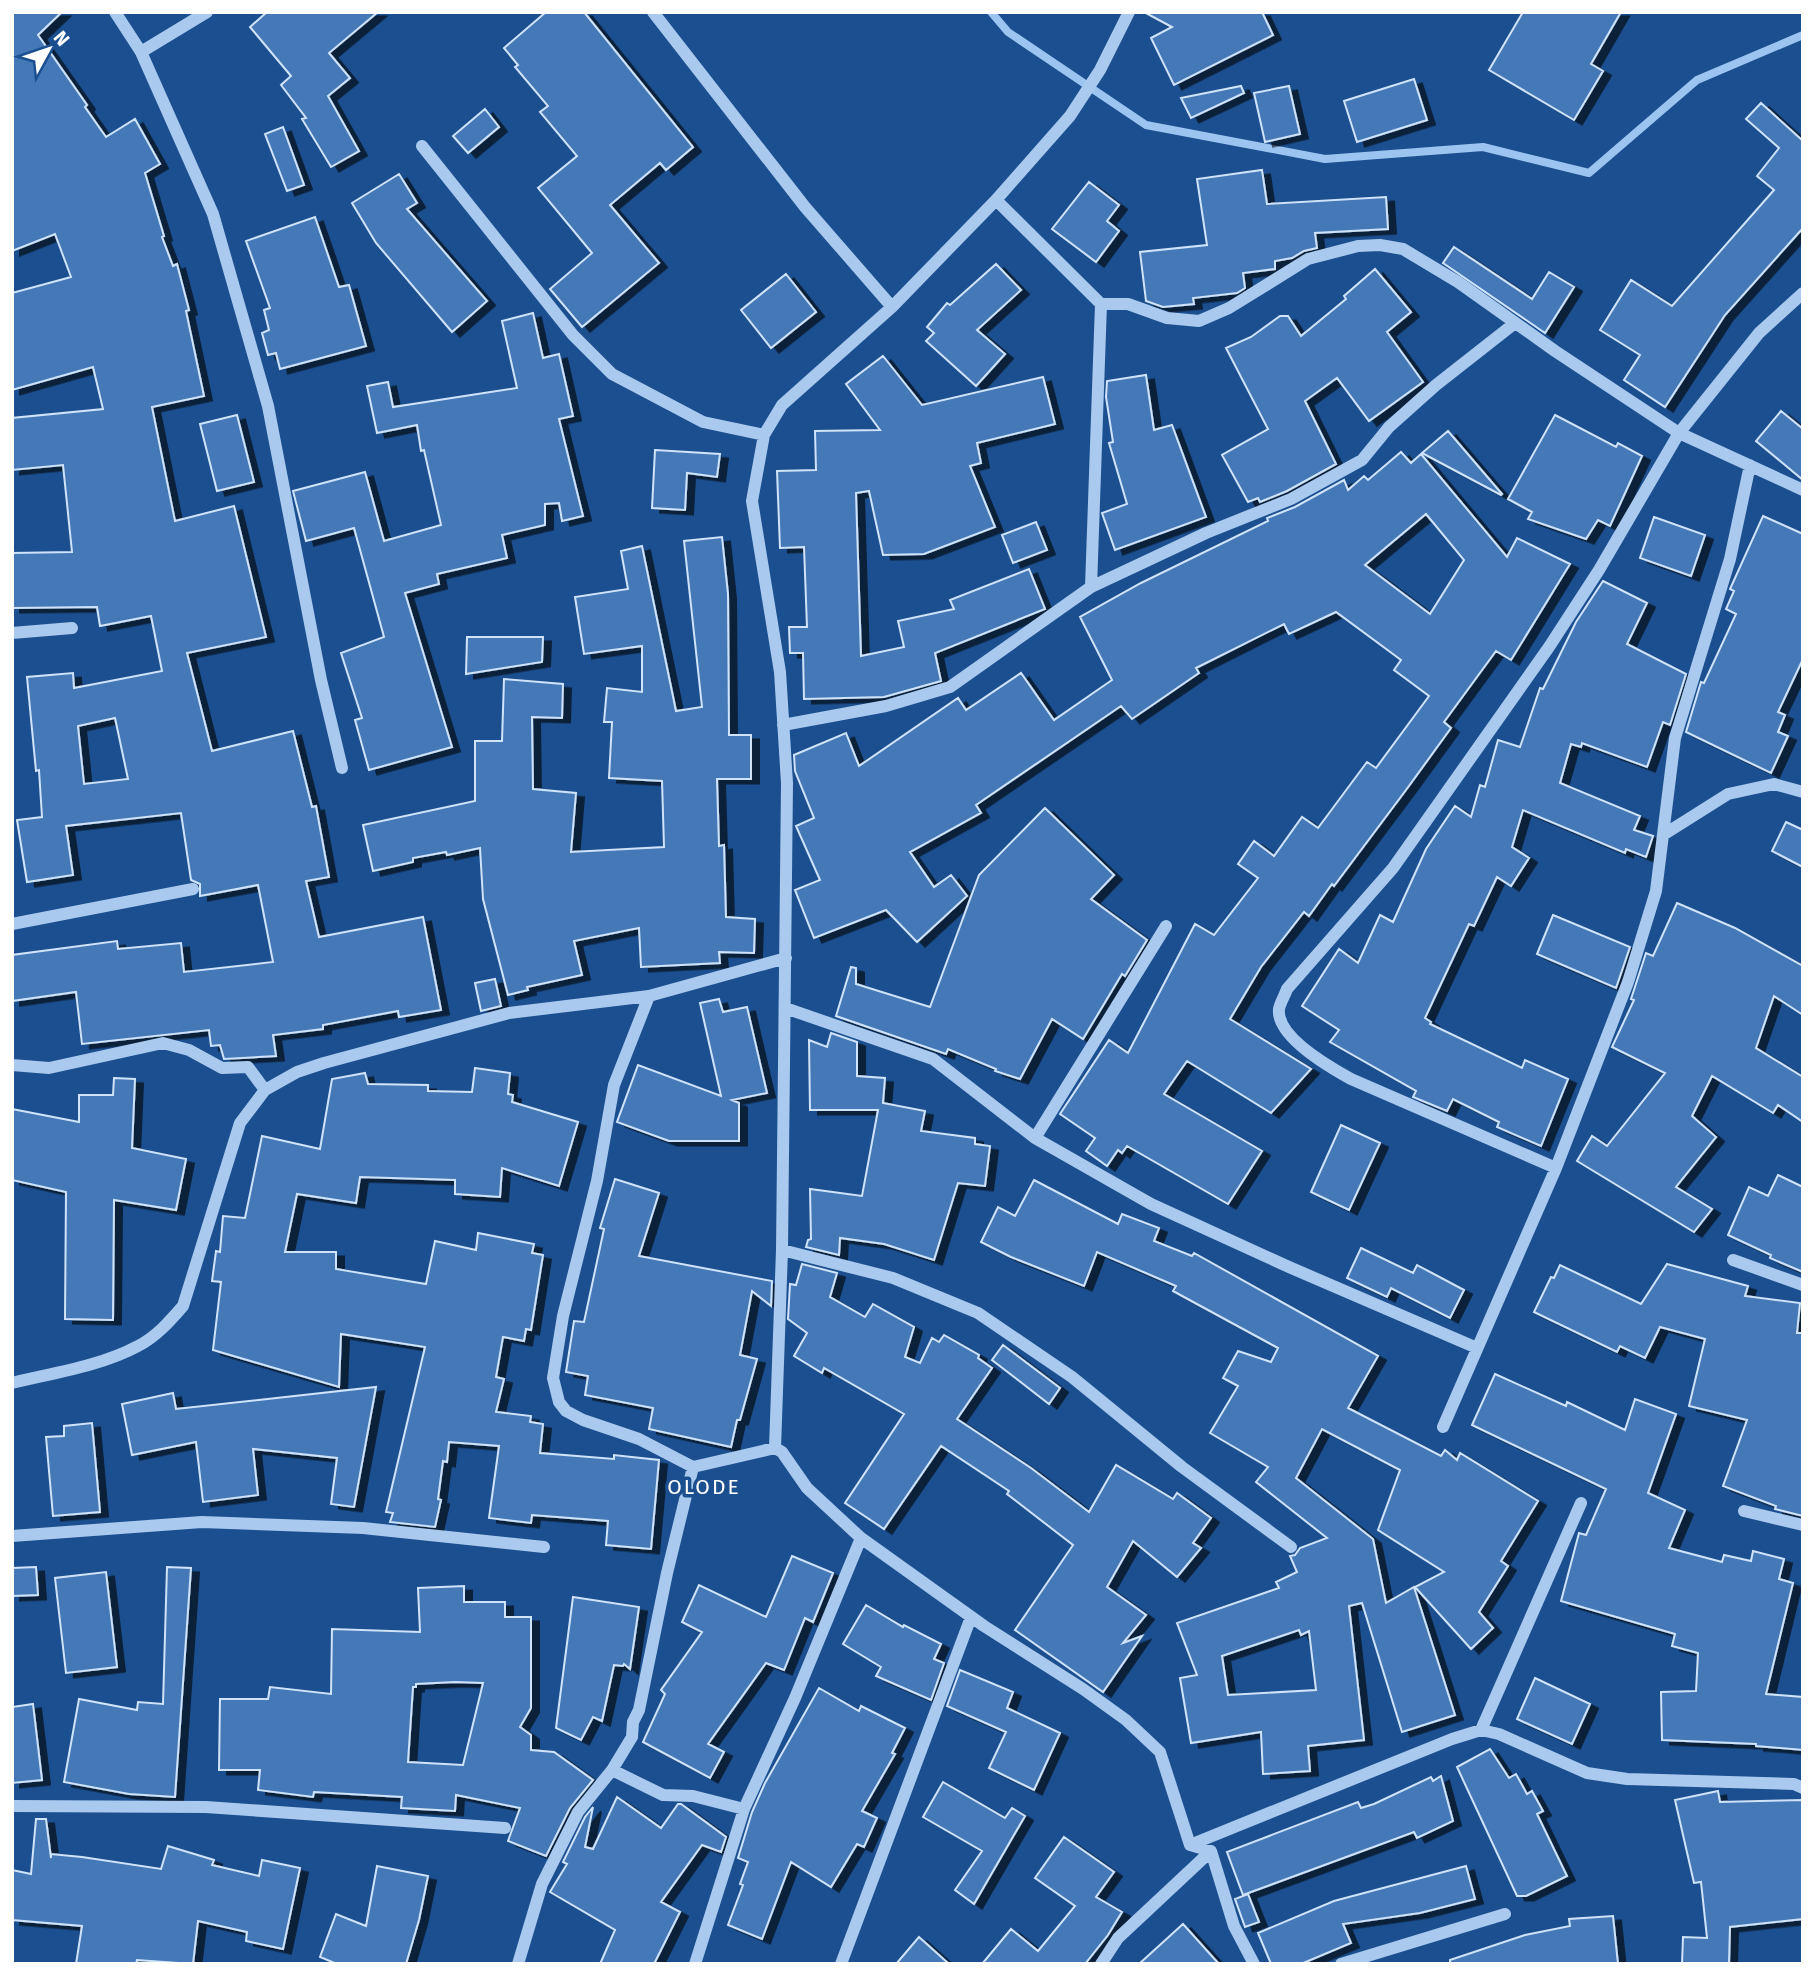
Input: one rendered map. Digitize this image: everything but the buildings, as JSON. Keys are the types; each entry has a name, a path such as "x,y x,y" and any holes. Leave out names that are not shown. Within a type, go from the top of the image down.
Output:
{"street":[{"path":"115,12 141,52 213,214 265,394 321,680 342,768"},
{"path":"141,52 206,12"},
{"path":"653,12 805,207 892,307"},
{"path":"775,1448 782,1250 787,783 780,672 752,501 764,435 782,405 892,307 996,200 1070,116 1100,70 1129,12"},
{"path":"422,146 573,335 612,374 703,422 764,435"},
{"path":"996,200 1101,304 1128,304 1167,318 1199,321 1228,308 1308,259 1358,246 1380,245 1403,249 1458,282 1679,433 1803,490"},
{"path":"1556,1168 1320,1063 1290,1033 1281,1020 1279,1010 1287,989 1393,868 1549,647 1599,570 1679,433 1759,333 1803,293"},
{"path":"1091,587 1101,304"},
{"path":"783,724 886,706 950,687 1091,587 1206,533 1291,499 1362,460 1389,427 1436,385 1515,323"},
{"path":"1443,1427 1556,1168 1628,982 1657,891 1675,738 1730,559 1750,465"},
{"path":"12,633 72,628"},
{"path":"1663,835 1728,794 1774,784 1803,792"},
{"path":"12,924 193,889"},
{"path":"1035,1138 1166,926"},
{"path":"12,1382 85,1366 139,1346 168,1324 183,1306 240,1124 265,1090 297,1072 509,1013 649,996 786,958"},
{"path":"649,996 614,1085 597,1181 564,1316 553,1378 559,1402 566,1411 583,1420 639,1439 693,1468 775,1448 782,1452 807,1488 861,1538 971,1617 1083,1689 1126,1720 1160,1752 1190,1845"},
{"path":"785,1008 933,1059 1035,1138 1151,1204 1477,1348"},
{"path":"12,1065 49,1068 163,1043 189,1050 222,1068 248,1067 265,1090"},
{"path":"782,1250 893,1278 978,1313 1072,1377 1182,1467 1292,1547"},
{"path":"1733,1260 1803,1284"},
{"path":"518,1964 541,1884 578,1812 612,1770 632,1737 632,1722 639,1710 667,1573 693,1468"},
{"path":"1481,1730 1581,1503"},
{"path":"1744,1511 1803,1525"},
{"path":"12,1536 202,1522 363,1528 544,1547"},
{"path":"695,1964 744,1809 795,1698 861,1538"},
{"path":"841,1964 971,1617"},
{"path":"1190,1845 1452,1739 1481,1730 1499,1734 1587,1773 1627,1779 1794,1784 1803,1788"},
{"path":"612,1770 663,1795 694,1796 744,1809"},
{"path":"12,1807 206,1807 505,1828"},
{"path":"1190,1845 1211,1850"},
{"path":"1101,1964 1118,1938 1211,1850"},
{"path":"1211,1850 1234,1926 1254,1964"},
{"path":"1341,1964 1505,1914"}],"waterway":[{"path":"991,12 1008,32 1146,125 1325,159 1483,147 1589,173 1697,80 1803,35"}],"district":[{"name":"OLODE","path":"704,1487"}]}
